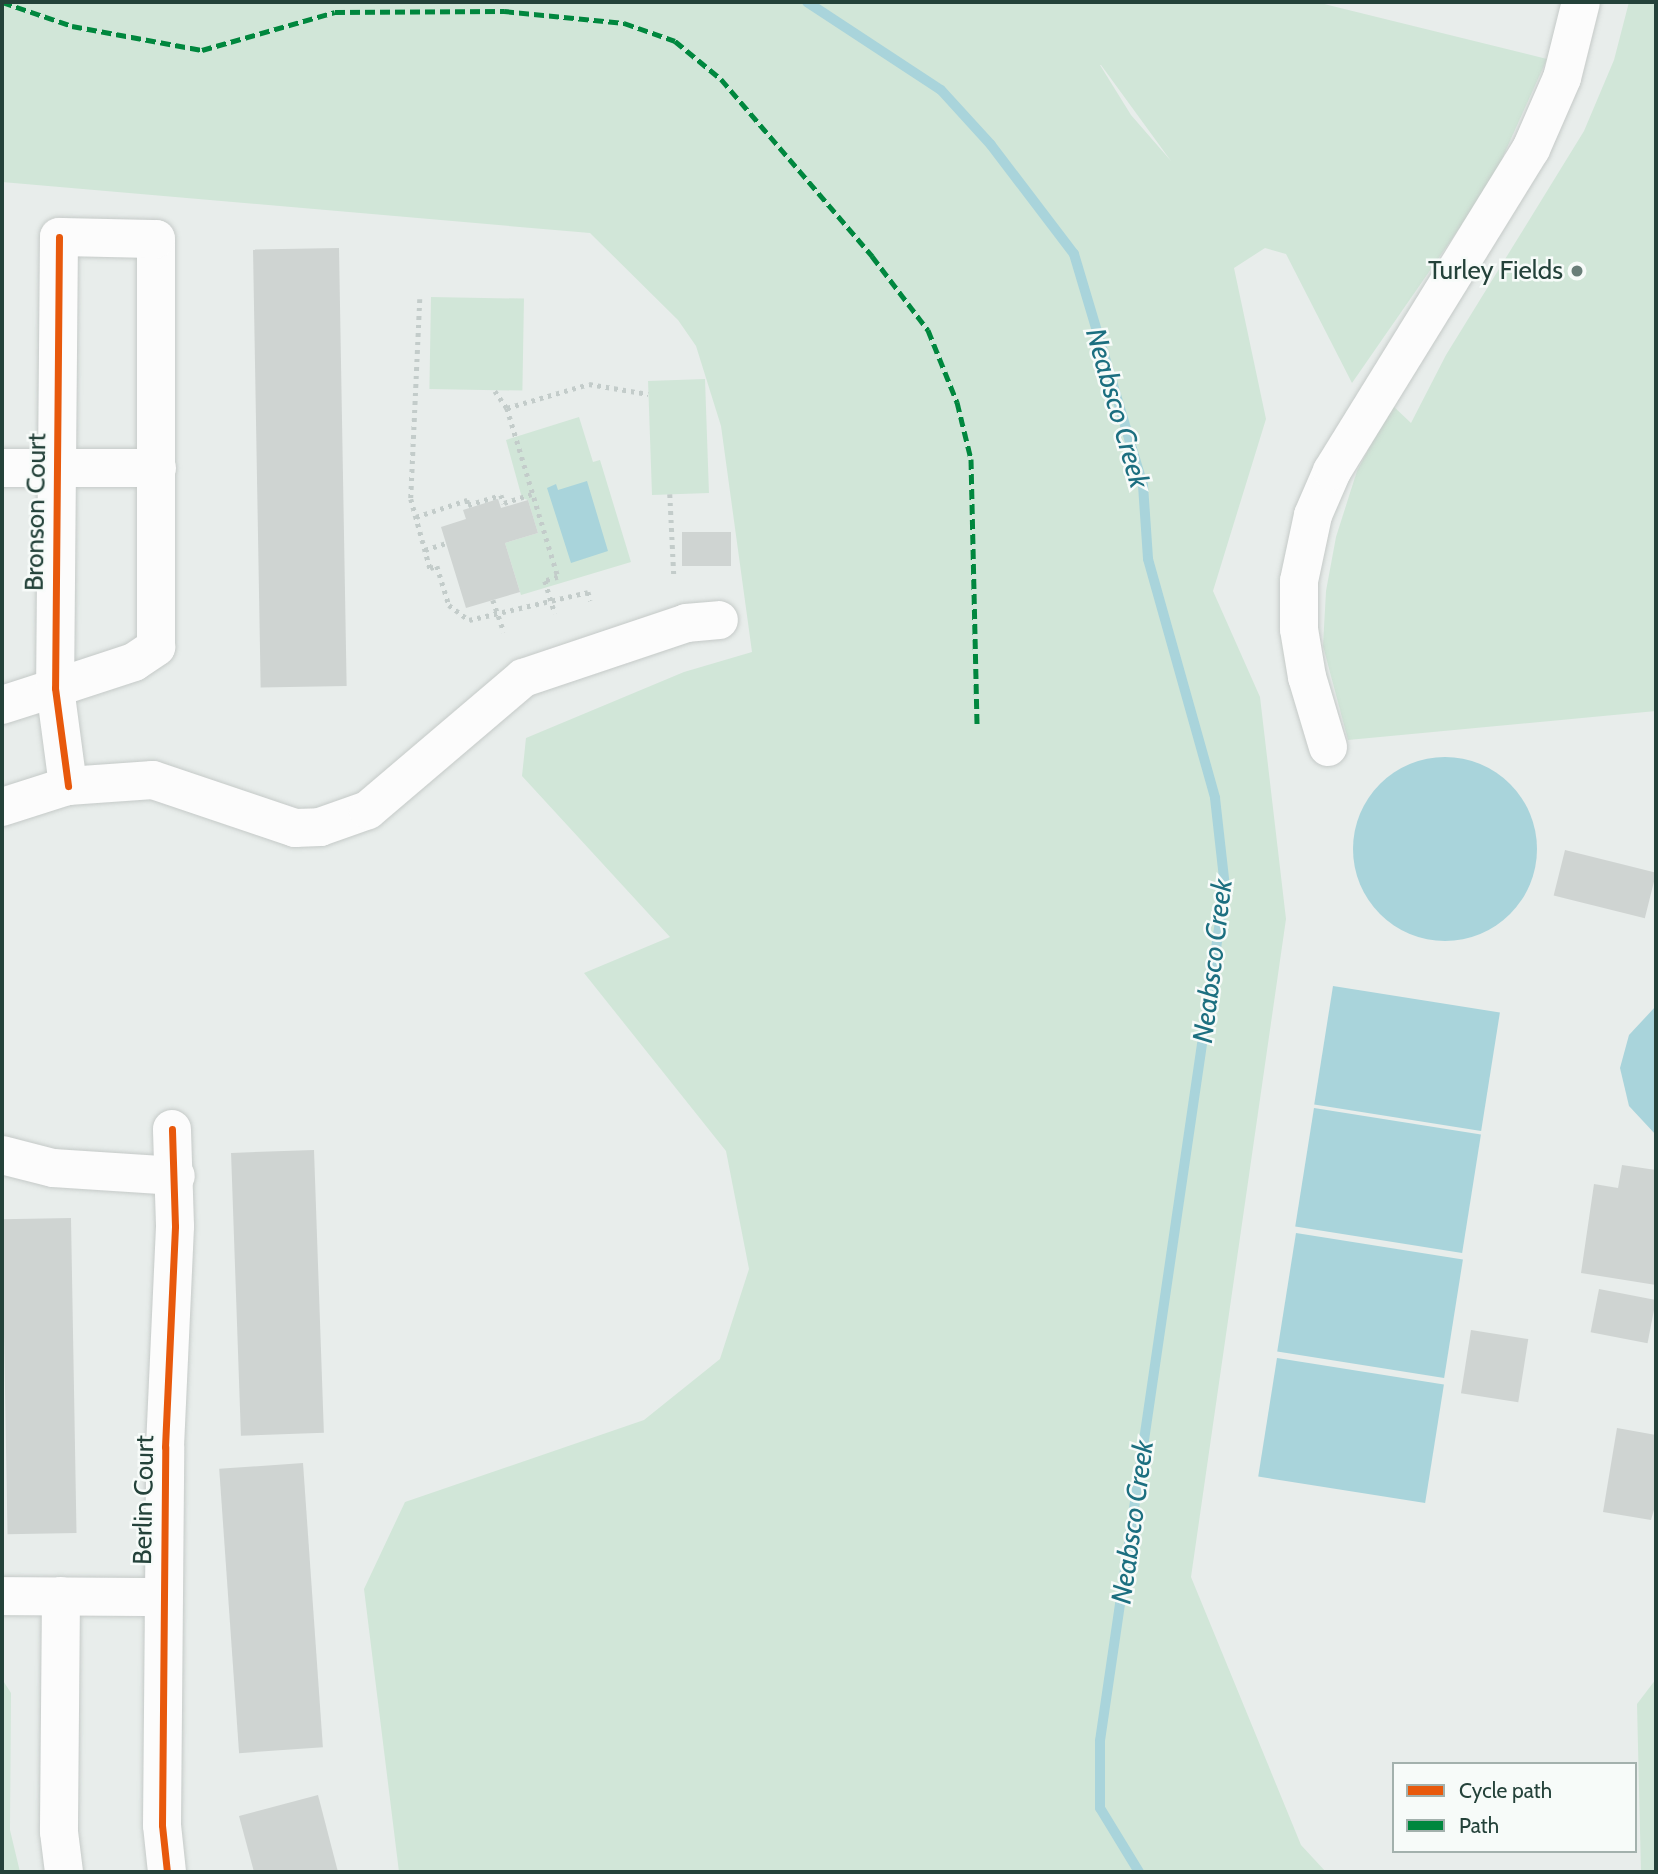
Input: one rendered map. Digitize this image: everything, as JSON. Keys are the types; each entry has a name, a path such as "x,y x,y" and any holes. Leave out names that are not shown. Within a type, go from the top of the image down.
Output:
{"street":[{"path":"1328,747 1307,677 1299,629 1299,581 1313,515 1332,471 1531,149 1562,78 1581,2"},
{"name":"Bronson Court","path":"68,786 55,688 59,236 156,239 157,468"},
{"path":"2,468 157,468 156,648 134,662 2,705"},
{"path":"2,807 68,786 153,780 295,828 312,829 353,817 378,802 523,678 686,623 719,620"},
{"name":"Berlin Court","path":"167,1872 162,1825 163,1597 176,1176 172,1129"},
{"path":"2,1155 53,1168 176,1176"},
{"path":"2,1596 163,1597"},
{"path":"61,1597 59,1832 64,1872"}],"path":[{"path":"420,299 411,499 430,568 437,566 449,605 469,620 497,611 588,592 591,601"},
{"path":"507,408 589,384 648,394"},
{"path":"495,391 507,408 558,577 545,581 555,613"},
{"path":"416,517 467,500 469,506 501,495 504,503 532,494"},
{"path":"670,494 674,577"},
{"path":"425,550 446,543"},
{"path":"493,600 504,632"}],"green space":[{"path":"2,2 1316,2 1547,59 1492,181 1352,383 1286,254 1265,248 1234,268 1266,419 1213,591 1260,697 1286,919 1191,1577 1301,1845 1326,1872 399,1872 364,1589 405,1502 644,1420 720,1359 749,1269 726,1151 584,973 670,937 522,776 526,738 684,672 752,652 721,426 696,346 678,320 590,233 2,182","holes":["1101,65 1171,161 1131,115"]},
{"path":"1629,2 1656,2 1656,711 1348,740 1323,646 1326,591 1336,537 1357,471 1392,405 1411,423 1446,355 1584,131 1614,60"},
{"path":"431,297 524,299 522,391 429,389"},
{"path":"705,379 709,493 652,495 648,381"},
{"path":"579,417 593,462 600,460 631,562 521,595 505,543 538,533 528,500 522,498 506,440"},
{"path":"2,1679 11,1693 10,1830 20,1872 2,1872"},
{"path":"1656,1679 1656,1872 1641,1872 1637,1704"}],"water":[{"path":"587,481 608,551 571,563 547,488 556,484 558,490"},
{"path":"1445,757 1480,764 1510,784 1530,814 1537,849 1530,884 1510,914 1480,934 1445,941 1410,934 1380,914 1360,884 1353,849 1360,814 1380,784 1410,764"},
{"path":"1333,986 1500,1012 1481,1131 1314,1105"},
{"path":"1656,1006 1656,1135 1629,1106 1620,1068 1629,1035"},
{"path":"1314,1108 1481,1134 1462,1253 1295,1227"},
{"path":"1296,1233 1463,1259 1444,1378 1277,1352"},
{"path":"1277,1358 1444,1384 1425,1503 1258,1477"}],"building":[{"path":"339,248 347,686 261,687 253,250"},
{"path":"498,499 501,508 528,500 538,533 505,543 520,592 466,608 441,527 466,519 463,510"},
{"path":"682,532 731,532 731,566 682,566"},
{"path":"1565,850 1656,873 1645,918 1554,896"},
{"path":"314,1150 324,1433 241,1436 231,1153"},
{"path":"1622,1165 1656,1170 1656,1285 1581,1273 1594,1184 1618,1188"},
{"path":"71,1218 76,1533 8,1534 2,1219"},
{"path":"1599,1289 1656,1300 1648,1343 1591,1332"},
{"path":"1471,1330 1528,1339 1518,1402 1461,1393"},
{"path":"1617,1428 1656,1435 1656,1503 1651,1520 1603,1512"},
{"path":"303,1463 323,1747 239,1753 219,1469"},
{"path":"318,1795 338,1872 254,1872 239,1816"}],"waterway":[{"name":"Neabsco Creek","path":"807,2 941,90 991,145 1074,254 1143,485 1148,559 1215,798 1225,887 1100,1741 1100,1808 1139,1872"}],"marked path":[{"path":"2,2 72,26 202,50 335,12 504,11 624,23 675,41 721,79 872,256 928,330 957,402 971,459 977,728"}],"cycle path":[{"path":"59,237 55,688 68,786"},
{"path":"167,1872 162,1825 165,1447 175,1226 172,1129"}],"place":[{"name":"Turley Fields","path":"1577,271"}]}
